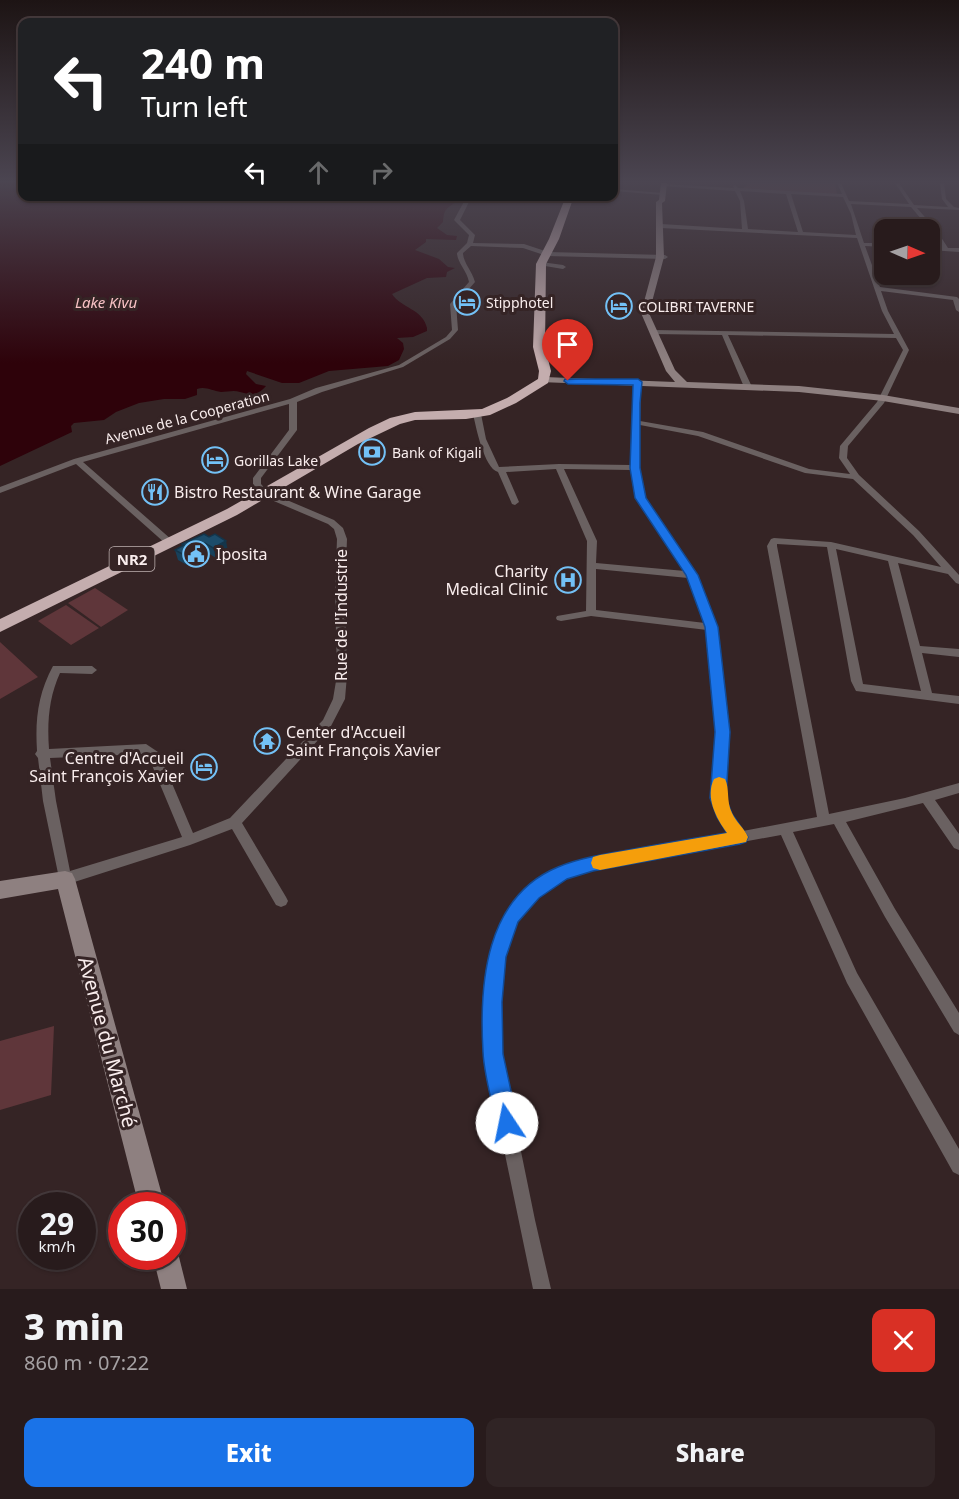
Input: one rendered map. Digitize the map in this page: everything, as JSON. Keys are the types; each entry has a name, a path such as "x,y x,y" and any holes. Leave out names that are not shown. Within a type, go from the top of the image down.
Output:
{"highway":[{"path":"265,494 312,465 395,421 425,414 477,414 509,401 544,380 545,370 538,347 541,264 551,243"},
{"name":"NR2","path":"0,626 265,494"}],"street":[{"path":"662,243 662,257 653,299 647,303 645,313 671,371 683,384"},
{"path":"861,243 885,311 906,350 883,398 867,421 844,446 843,458 856,477 916,533 959,581"},
{"path":"943,243 946,249"},
{"path":"470,244 524,246 547,254 662,257"},
{"name":"Avenue de la Cooperation","path":"20,483 81,461 293,401 319,390 401,366 452,335 456,325 453,304 472,282 470,273 460,258 460,253 470,244"},
{"path":"940,249 959,250"},
{"path":"541,264 563,267"},
{"path":"879,289 952,298 958,301 959,310"},
{"path":"653,332 898,336"},
{"path":"724,333 737,356 748,387"},
{"path":"662,383 671,371"},
{"path":"544,380 748,387 883,398 959,411"},
{"path":"638,382 635,468 640,498 692,575 712,627 722,732 718,798 725,817 740,837"},
{"path":"265,494 257,484 257,478 292,430 293,401"},
{"path":"477,414 482,439 496,469 559,466 635,468"},
{"path":"635,422 700,434 792,467 856,477"},
{"path":"81,461 169,542"},
{"path":"559,466 592,541 591,613"},
{"path":"501,470 515,502"},
{"path":"0,490 20,483"},
{"path":"0,495 20,483"},
{"name":"Rue de l'Industrie","path":"0,890 65,879 190,840 235,822 327,723 339,699 342,675 340,591 342,539 338,528 331,522 265,494"},
{"path":"951,572 831,544 778,540 774,541 772,546 831,820 959,1027"},
{"path":"831,544 856,681 860,688 959,700"},
{"path":"892,559 928,697"},
{"path":"593,566 692,575"},
{"path":"561,618 591,613 712,627"},
{"path":"916,649 959,653"},
{"path":"65,879 41,754 47,686 57,669 66,667 92,670"},
{"path":"41,754 146,749 154,755 190,840"},
{"path":"542,1289 493,1054 492,1002 496,957 511,917 533,892 561,873 593,864 785,830 926,798 959,788"},
{"path":"926,798 959,844"},
{"path":"235,822 281,901"},
{"path":"785,830 852,978 959,1167"},
{"name":"Avenue du Marché","path":"65,879 148,1192"},
{"path":"169,1270 174,1289"}],"shaded area":[{"path":"95,588 128,610 101,627 68,603"},
{"path":"66,605 99,628 71,645 38,621"},
{"path":"0,642 38,677 0,699"},
{"path":"54,1026 51,1095 0,1110 0,1041"}],"water":[{"name":"Lake Kivu","path":"0,243 424,243 415,250 439,259 448,267 455,268 447,272 446,277 427,278 392,294 421,317 427,331 413,337 397,338 403,343 404,349 399,360 388,366 329,371 299,383 282,383 247,371 246,374 256,384 266,386 260,392 251,394 235,391 221,392 200,388 197,389 197,395 185,399 164,399 139,403 116,412 104,420 74,423 71,426 72,432 0,466"}],"building":[{"path":"615,296 626,297 626,304 614,304"},
{"path":"204,534 209,537 215,534 226,541 213,548 205,543 184,555 175,550 184,545 182,544"}],"slow traffic":[{"path":"600,863 740,837 725,817 718,798 719,784"}],"place":[{"name":"Stipphotel","path":"467,302"},
{"name":"COLIBRI TAVERNE","path":"619,306"},
{"name":"Bank of Kigali","path":"372,452"},
{"name":"Gorillas Lake","path":"215,460"},
{"name":"Bistro Restaurant & Wine Garage","path":"155,492"},
{"name":"Iposita","path":"196,554"},
{"name":"Charity Medical Clinic","path":"568,580"},
{"name":"Center d'Accueil Saint François Xavier","path":"267,741"},
{"name":"Centre d'Accueil Saint François Xavier","path":"204,767"}],"route":[{"path":"507,1123 493,1054 492,1002 496,957 511,917 533,892 561,873 593,864 740,837 725,817 718,798 722,732 719,681 712,627 692,575 640,498 635,468 635,403 638,382 568,381"}]}
